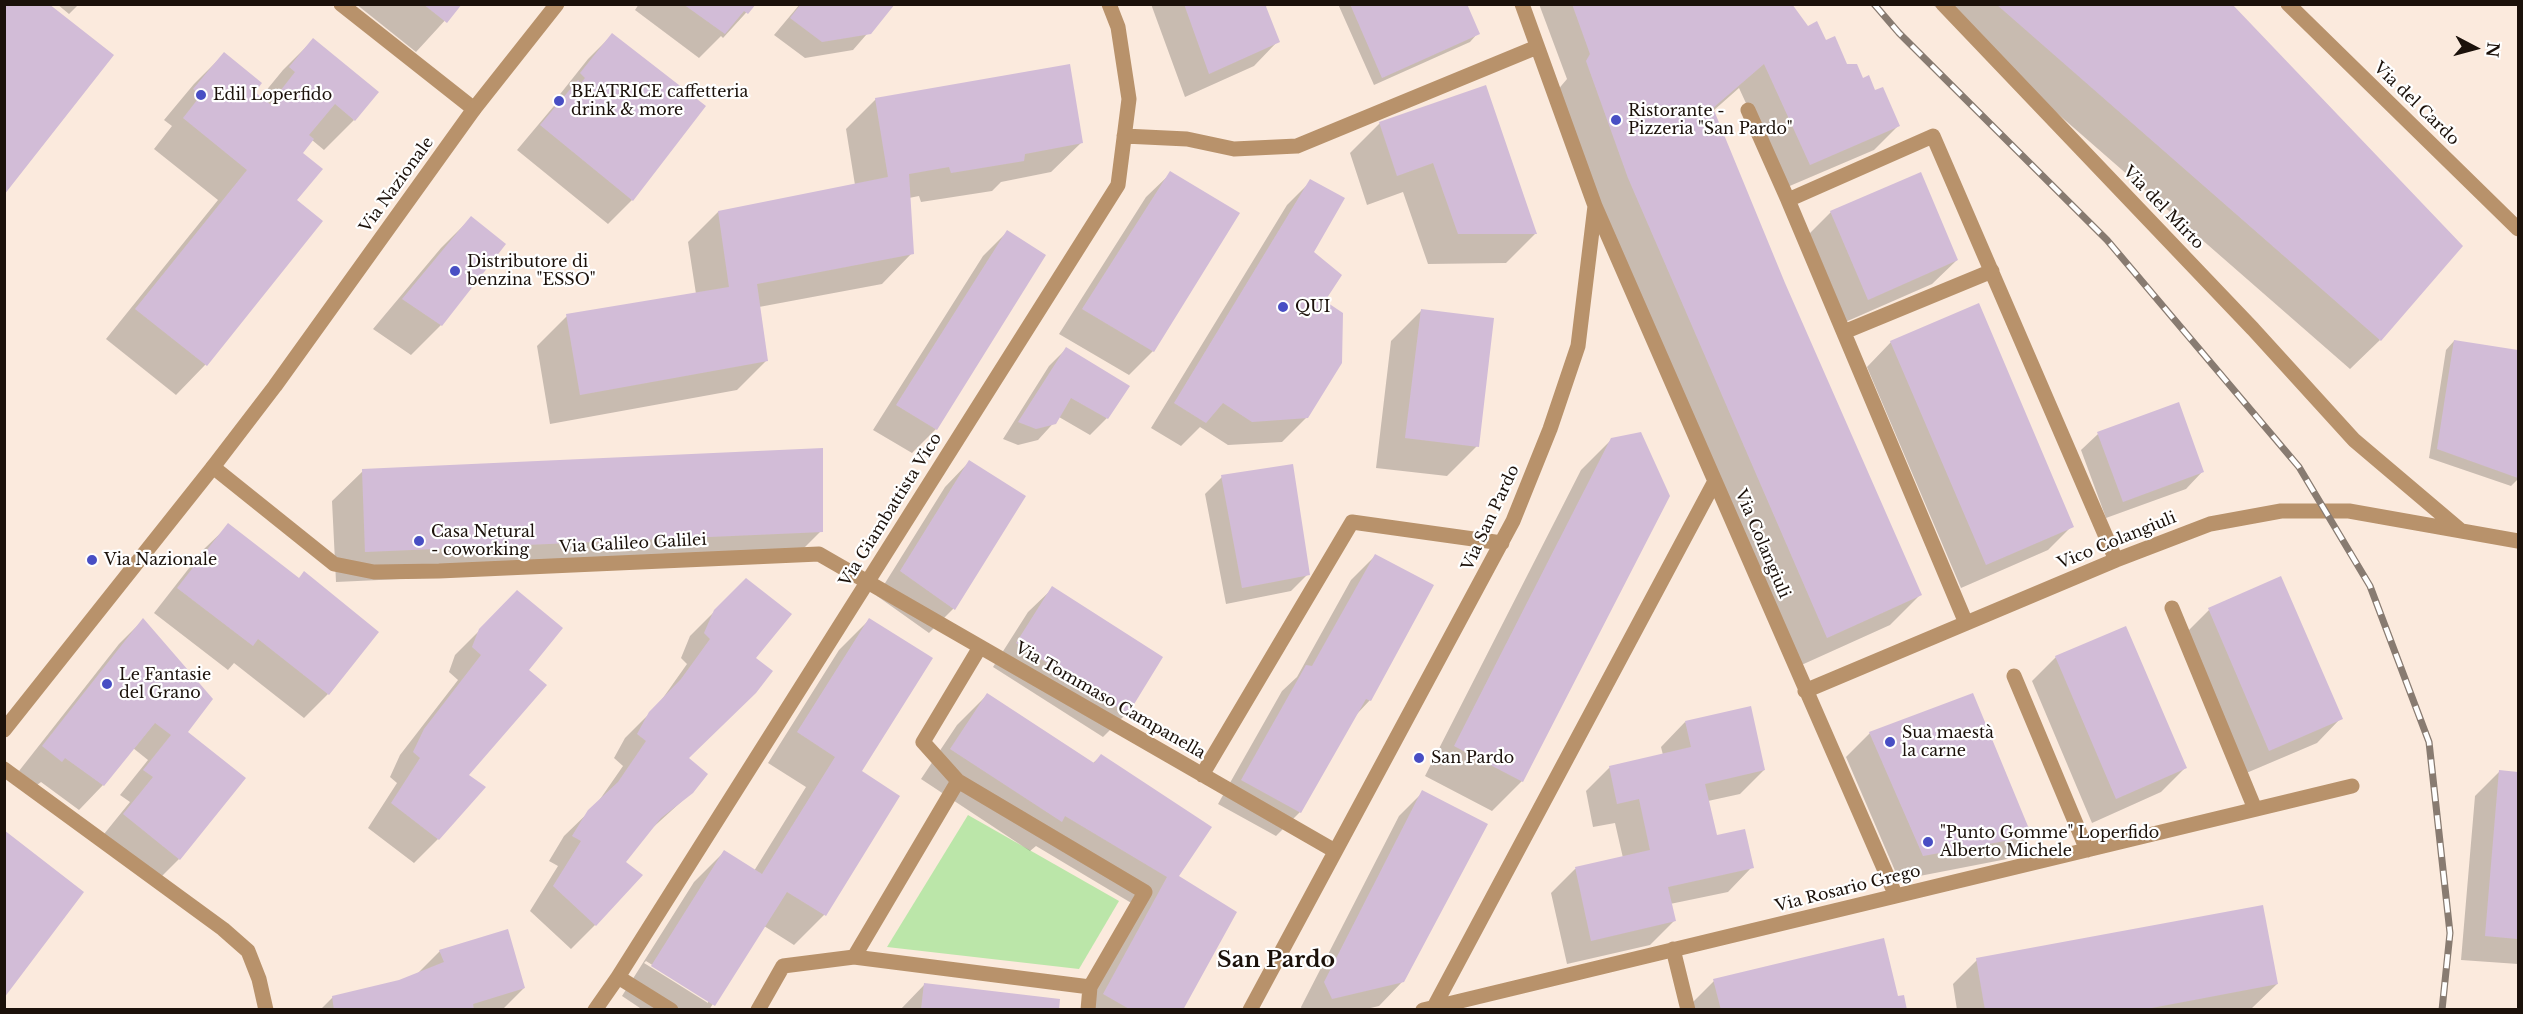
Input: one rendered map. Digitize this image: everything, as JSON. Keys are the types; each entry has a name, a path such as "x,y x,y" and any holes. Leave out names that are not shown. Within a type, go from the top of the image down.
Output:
{"street":[{"path":"341,4 474,109"},
{"name":"Via Nazionale","path":"4,730 213,467 474,109 557,4"},
{"name":"Via Giambattista Vico","path":"595,1010 1118,185 1129,99 1118,27 1109,4"},
{"name":"Via San Pardo","path":"1250,1010 1502,543 1550,429 1578,346 1595,206 1522,4"},
{"name":"Via del Mirto","path":"1943,4 2253,329 2354,440 2459,529"},
{"name":"Via del Cardo","path":"2288,4 2518,229"},
{"path":"1124,136 1188,139 1234,149 1297,146 1537,47"},
{"path":"1748,110 1966,623"},
{"path":"1788,200 1933,136 2116,560"},
{"name":"Via Colangiuli","path":"1595,206 1896,896"},
{"path":"1844,332 1992,271"},
{"name":"Via Galileo Galilei","path":"213,467 334,564 374,572 439,572 819,554 867,582"},
{"path":"1429,1008 1715,481"},
{"name":"Vico Colangiuli","path":"1805,691 2116,560 2210,524 2281,512 2349,511 2518,541"},
{"path":"1202,775 1352,522 1502,543"},
{"name":"Via Tommaso Campanella","path":"867,582 1335,851"},
{"path":"2172,608 2255,809"},
{"path":"980,647 923,742 958,780 1145,892 1090,987 1089,1010"},
{"path":"2014,676 2086,850"},
{"path":"4,769 223,929 248,951 259,979 266,1010"},
{"path":"854,957 958,780"},
{"name":"Via Rosario Grego","path":"1429,1008 2352,786"},
{"path":"1673,949 1688,1010"},
{"path":"758,1010 783,966 854,957 1090,987"},
{"path":"618,977 671,1010"}],"green space":[{"path":"968,815 1119,901 1079,969 887,947"}],"building":[{"path":"4,4 49,4 114,55 4,195"},
{"path":"423,4 462,4 447,23"},
{"path":"683,4 756,4 748,14 744,11 725,34"},
{"path":"801,4 895,4 871,34 822,42 790,18"},
{"path":"1184,4 1265,4 1280,42 1209,74"},
{"path":"1350,4 1467,4 1480,34 1382,78"},
{"path":"1572,4 1792,4 1808,26 1817,21 1826,40 1835,36 1847,64 1857,64 1863,78 1869,75 1875,90 1883,87 1900,126 1810,165 1764,64 1713,108 1785,283 1922,595 1827,638 1628,178 1586,61 1590,54"},
{"path":"1996,4 2232,4 2463,246 2381,341"},
{"path":"612,33 706,106 633,201 540,125 578,80 581,83 585,78 580,73"},
{"path":"313,38 379,92 355,121 335,104 309,135 314,139 303,153 323,169 297,200 323,221 207,366 135,309 247,170 183,118 201,95 193,89 224,52 262,83 255,92 270,104 295,72 289,67"},
{"path":"1070,64 1083,143 1025,154 1024,161 951,173 949,167 909,174 914,254 757,284 768,361 580,395 566,314 729,287 718,211 888,177 875,98"},
{"path":"1486,85 1537,234 1458,234 1433,163 1397,176 1379,122"},
{"path":"1170,171 1240,213 1154,352 1082,309"},
{"path":"1921,172 1958,260 1868,300 1830,211"},
{"name":"QUI","path":"1310,179 1345,198 1314,252 1342,275 1325,301 1343,313 1342,363 1308,418 1252,422 1223,403 1206,423 1174,403"},
{"name":"Distributore di benzina \"ESSO\"","path":"471,216 506,244 442,326 402,299"},
{"path":"1007,230 1046,255 937,430 896,405"},
{"path":"1979,303 2074,527 1986,565 1890,341"},
{"path":"1421,309 1494,318 1479,447 1405,438"},
{"path":"2454,340 2518,350 2518,478 2437,449"},
{"path":"1066,347 1130,386 1108,419 1071,398 1056,424 1036,429 1018,422"},
{"path":"2179,402 2204,472 2123,502 2097,432"},
{"path":"1641,432 1670,496 1523,782 1454,746 1611,438"},
{"path":"823,448 823,532 365,552 362,469"},
{"path":"969,460 1026,496 955,610 900,571"},
{"path":"1293,464 1310,575 1242,588 1221,475"},
{"path":"228,523 299,578 304,571 379,632 329,695 258,639 253,646 177,588"},
{"path":"1375,554 1434,585 1371,701 1366,699 1301,813 1241,780 1306,665 1312,666"},
{"path":"2281,576 2343,719 2269,751 2208,608"},
{"path":"746,578 792,614 756,658 773,671 756,693 689,758 708,774 693,793 661,818 626,862 643,875 596,926 553,886 581,841 572,836 588,810 618,782 646,741 637,734 649,712 681,679 710,639 704,633 714,610"},
{"path":"1052,586 1163,657 1128,714 1016,643"},
{"path":"517,590 563,628 529,670 547,685 469,775 486,787 439,840 391,803 420,758 413,752 424,729 481,655 472,647 479,629"},
{"path":"143,618 213,699 188,732 246,778 180,860 123,814 153,777 143,770 171,735 155,723 104,786 65,758 62,762 42,746"},
{"path":"869,618 933,658 862,771 900,796 826,916 787,892 715,1006 651,966 724,850 762,874 835,757 797,732"},
{"path":"2126,626 2187,768 2116,799 2055,656"},
{"path":"987,693 1094,763 1101,754 1212,827 1179,876 1237,912 1183,1010 1131,1010 1103,994 1167,877 1065,816 1062,822 950,749"},
{"path":"1973,693 2032,836 1923,856 1869,732"},
{"path":"1751,706 1765,770 1705,784 1717,835 1745,829 1754,868 1668,887 1676,921 1591,941 1575,867 1650,850 1639,799 1617,804 1609,766 1691,747 1685,721"},
{"path":"2499,770 2518,772 2518,939 2485,936"},
{"path":"1422,790 1488,824 1404,982 1332,999 1324,982"},
{"path":"4,830 84,892 4,998"},
{"path":"2263,905 2278,984 2141,1010 1985,1010 1976,958"},
{"path":"508,929 525,988 473,1004 474,1010 334,1010 332,996 399,980 444,962 439,950"},
{"path":"1884,938 1898,996 1904,995 1907,1010 1721,1010 1713,979"},
{"path":"924,983 1060,999 1059,1010 921,1010"}],"railway":[{"path":"1874,4 1899,33 2107,240 2299,467 2370,586 2429,742 2450,933 2442,1010"}],"place":[{"name":"Edil Loperfido","path":"201,95"},
{"name":"BEATRICE caffetteria drink & more","path":"559,101"},
{"name":"Ristorante - Pizzeria \"San Pardo\"","path":"1616,120"},
{"name":"Distributore di benzina \"ESSO\"","path":"455,271"},
{"name":"QUI","path":"1283,307"},
{"name":"Casa Netural - coworking","path":"419,541"},
{"name":"Via Nazionale","path":"92,560"},
{"name":"Le Fantasie del Grano","path":"107,684"},
{"name":"Sua maestà la carne","path":"1890,742"},
{"name":"San Pardo","path":"1419,758"},
{"name":"\"Punto Gomme\" Loperfido Alberto Michele","path":"1928,842"}],"district":[{"name":"San Pardo","path":"1276,961"}]}
